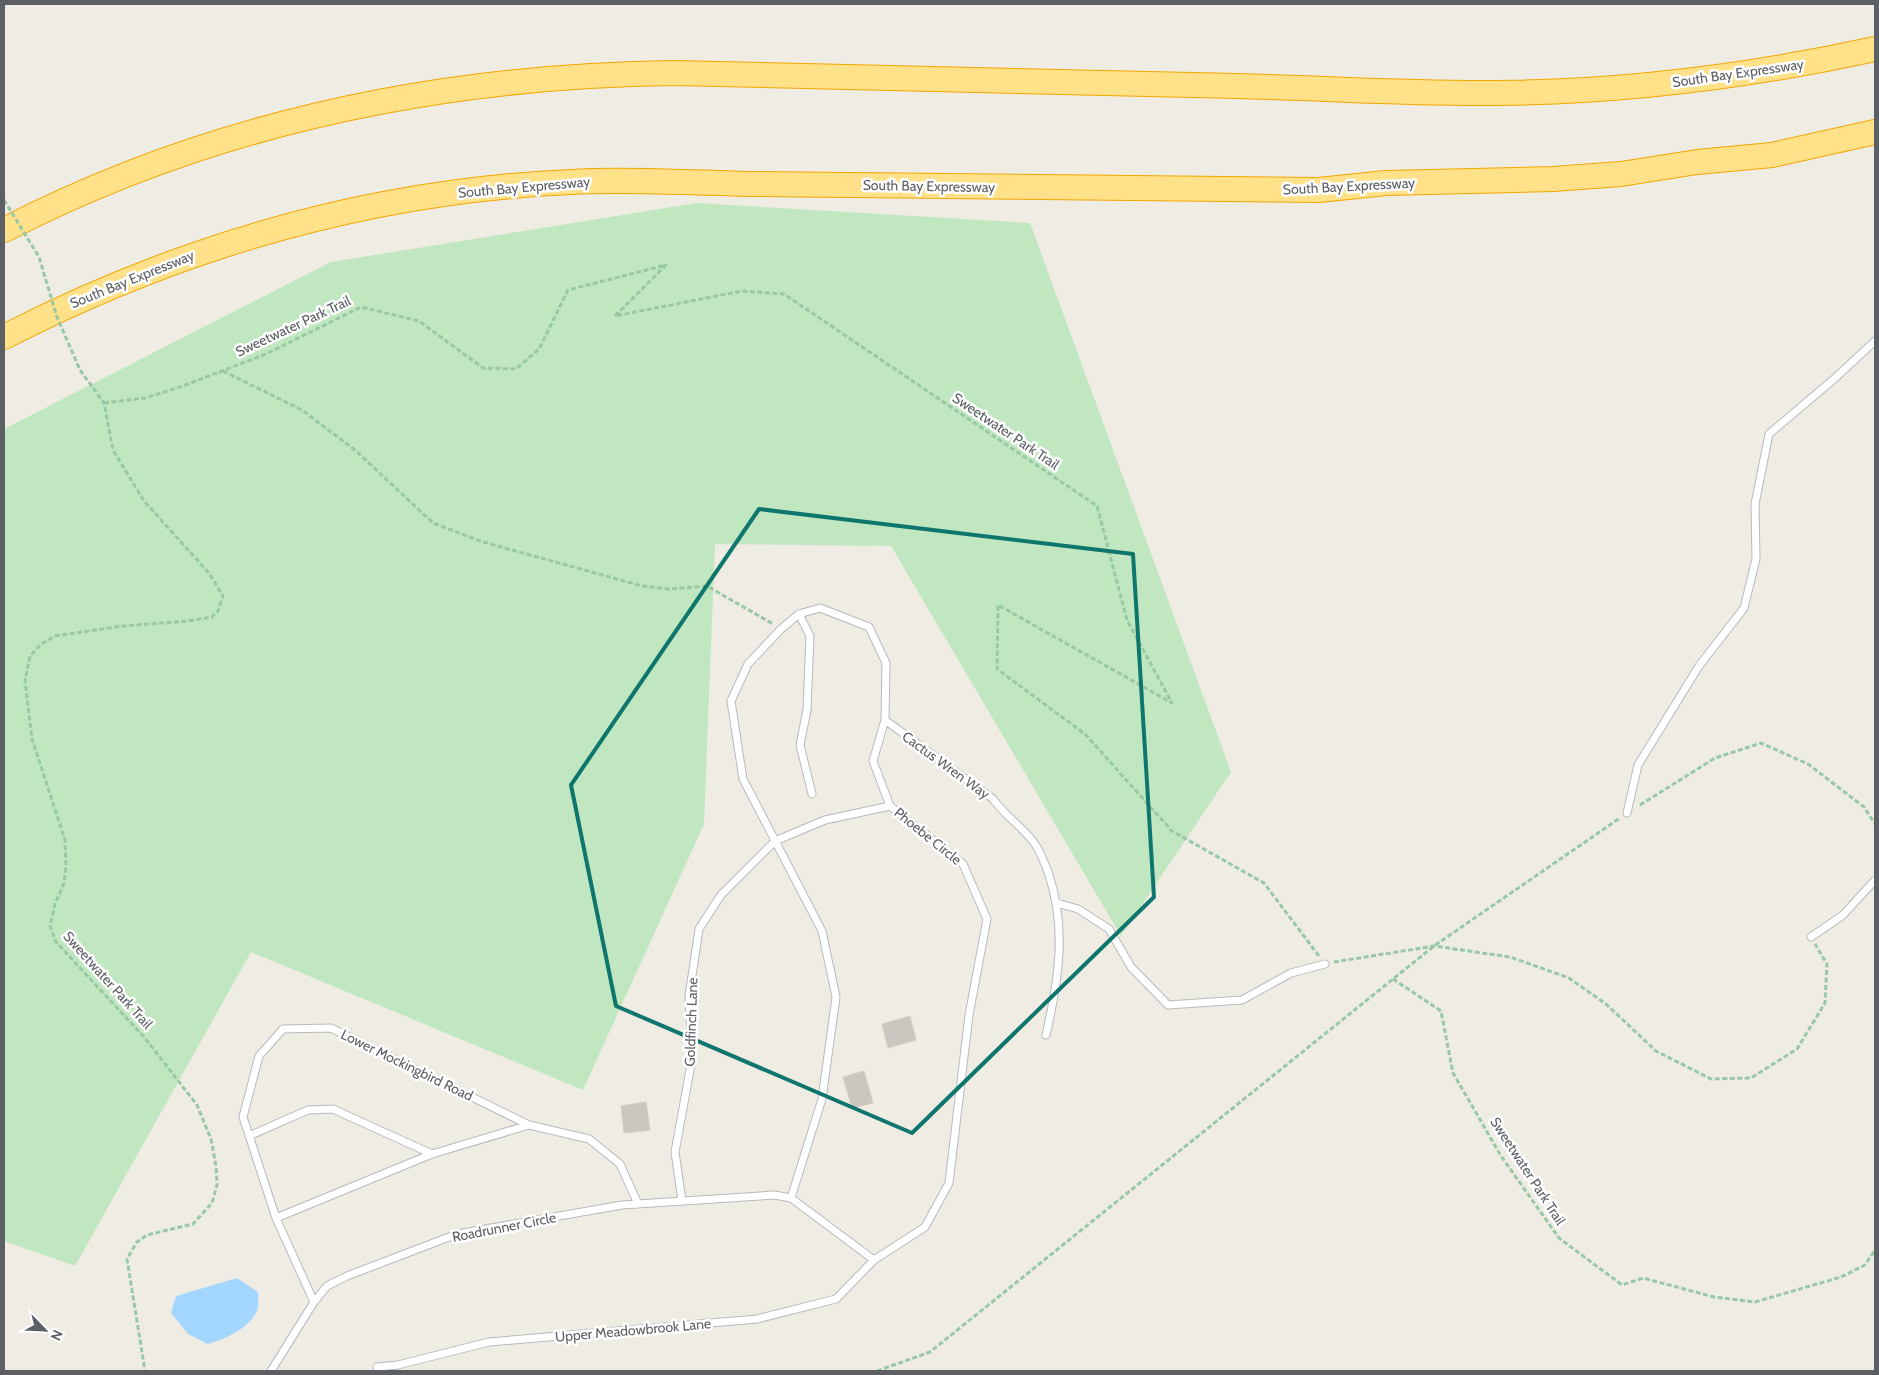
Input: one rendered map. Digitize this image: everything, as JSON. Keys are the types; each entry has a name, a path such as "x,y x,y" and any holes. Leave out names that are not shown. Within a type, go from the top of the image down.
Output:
{"highway":[{"name":"South Bay Expressway","path":"4,230 62,202 126,175 259,130 361,105 421,94 516,81 569,76 674,73 1500,93 1617,88 1676,82 1783,67 1875,49"},
{"name":"South Bay Expressway","path":"4,337 98,291 229,242 293,224 374,206 472,190 562,182 622,180 722,184 1319,190 1386,183 1552,179 1621,174 1698,162 1772,155 1875,132"}],"lane":[{"path":"1627,813 1638,766 1699,666 1744,608 1756,559 1755,504 1770,434 1875,341"},
{"name":"Phoebe Circle","path":"791,1198 822,1099 836,997 822,931 742,779 732,701 748,664 781,629 799,614 820,608 869,627 886,664 885,720 872,761 890,806 963,864 987,919 969,1015 949,1183 925,1227 874,1260"},
{"path":"799,614 810,636 807,710 800,744 812,794"},
{"name":"Cactus Wren Way","path":"885,720 993,799 1002,812 1034,842 1042,856 1057,904 1059,964 1054,1000 1046,1035"},
{"name":"Goldfinch Lane","path":"682,1201 675,1152 692,1058 689,996 699,929 722,895 774,841 825,820 890,806"},
{"path":"1811,937 1843,916 1875,880"},
{"path":"1057,904 1078,908 1109,929 1131,967 1168,1005 1242,1000 1291,973 1325,964"},
{"name":"Lower Mockingbird Road","path":"314,1302 276,1218 242,1116 259,1056 283,1029 331,1028 529,1126 589,1139 620,1164 638,1204"},
{"path":"249,1136 308,1110 333,1109 432,1154"},
{"path":"276,1218 432,1154 529,1126"},
{"name":"Roadrunner Circle","path":"271,1371 314,1302 327,1286 346,1276 457,1234 622,1205 774,1195 791,1198"},
{"path":"791,1198 874,1260"},
{"name":"Upper Meadowbrook Lane","path":"377,1368 398,1365 489,1342 757,1319 836,1300 874,1260"}],"path":[{"name":"Sweetwater Park Trail","path":"4,200 39,257 57,316 80,370 104,403 113,450 144,501 209,573 223,596 218,610 212,617 188,621 123,626 55,636 40,645 30,656 25,681 32,739 65,840 66,865 64,883 54,904 50,926 56,942 144,1037 197,1104 211,1138 216,1166 217,1186 212,1203 202,1215 192,1224 147,1235 137,1242 127,1259 145,1371"},
{"name":"Sweetwater Park Trail","path":"104,403 145,398 183,386 266,354 361,307 419,321 484,368 516,369 539,349 568,290 666,265 615,316 742,291 784,294 1097,506 1126,620 1172,703 998,605 997,670 1085,734 1172,831 1264,883 1325,964"},
{"path":"223,370 302,410 355,450 434,522 483,542 642,586 669,590 707,586 781,629"},
{"path":"877,1371 930,1352 1434,946 1627,813 1715,758 1761,743 1808,764 1864,807 1875,824"},
{"path":"1325,964 1434,946 1510,957 1569,978 1606,1004 1656,1050 1711,1079 1751,1078 1796,1049 1825,1003 1827,964 1811,937"},
{"name":"Sweetwater Park Trail","path":"1393,978 1441,1012 1454,1074 1501,1156 1559,1238 1622,1285 1642,1278 1714,1297 1756,1302 1841,1277 1864,1265 1875,1250"}],"highlighted area":[{"path":"759,509 1133,554 1154,897 912,1133 616,1006 571,785"}],"green space":[{"path":"697,203 1030,223 1231,772 1121,936 891,546 715,544 704,824 583,1090 251,952 75,1266 4,1241 4,429 331,262"}],"water":[{"path":"237,1278 258,1292 258,1307 253,1318 248,1323 229,1336 208,1344 188,1334 171,1313 176,1296"}],"building":[{"path":"910,1016 916,1040 888,1048 882,1024"},
{"path":"864,1071 873,1103 852,1108 843,1077"},
{"path":"646,1102 650,1130 624,1133 621,1106"}]}
